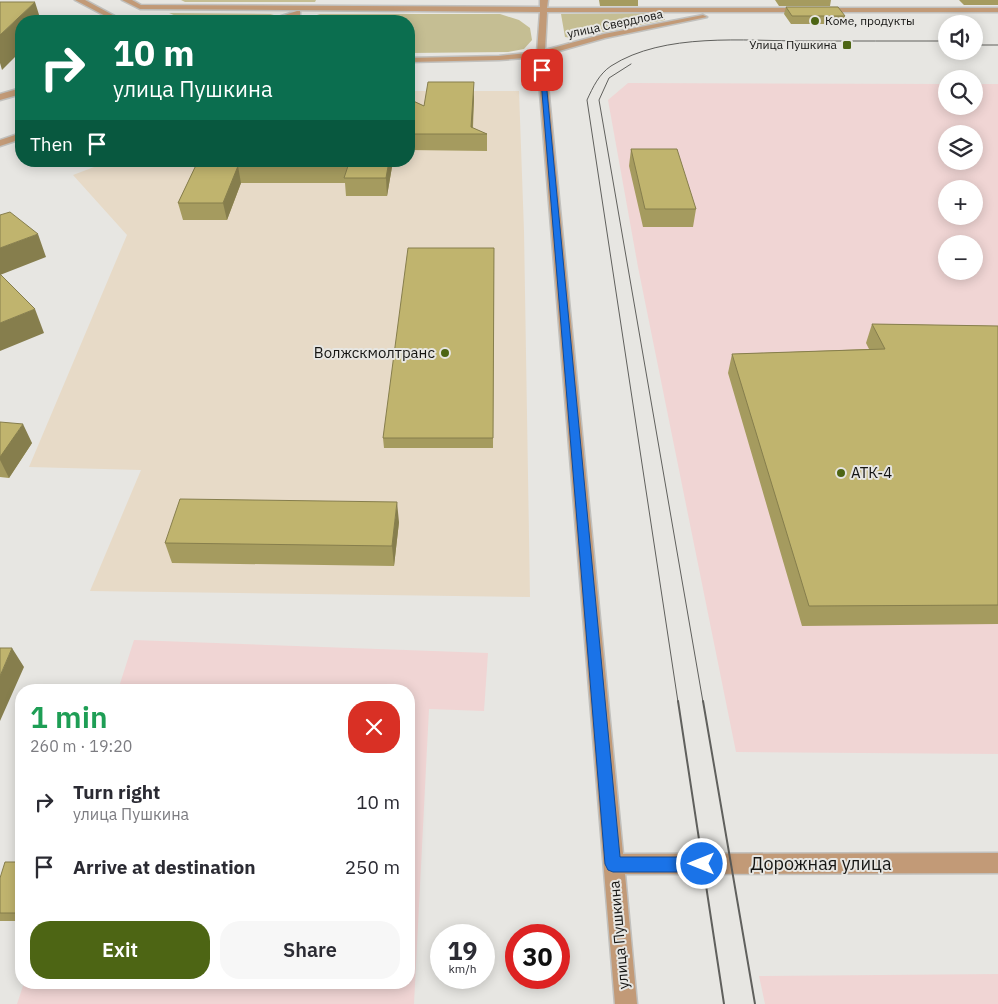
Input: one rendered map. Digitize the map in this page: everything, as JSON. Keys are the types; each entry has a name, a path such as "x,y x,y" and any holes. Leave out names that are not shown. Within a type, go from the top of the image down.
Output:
{"street":[{"path":"79,0 108,15"},
{"name":"улица Свердлова","path":"126,0 140,7 736,11 998,10"},
{"name":"улица Пушкина","path":"544,0 541,54 626,1004"},
{"name":"улица Свердлова","path":"291,15 316,8"},
{"name":"улица Свердлова","path":"415,60 499,58 541,54 604,36 736,11"},
{"path":"0,97 15,93"},
{"path":"0,143 15,138"},
{"name":"Дорожная улица","path":"613,864 998,863"}],"shaded area":[{"path":"181,0 316,0 315,2 185,2"},
{"path":"169,13 274,14 270,15 174,15"},
{"path":"500,14 519,20 530,28 532,40 524,49 508,52 415,53 415,15 317,15"},
{"path":"561,14 664,14 665,20 572,38 565,37"},
{"name":"АТК-4","path":"628,83 938,84 938,115 983,115 983,84 998,84 998,754 736,752 638,267 608,100"},
{"path":"415,91 519,91 524,231 530,597 90,591 141,470 29,467 127,235 73,175 94,167 415,167"},
{"path":"134,640 488,653 484,711 429,709 415,984 415,684 120,684"},
{"path":"998,974 998,1004 765,1004 759,976"},
{"path":"22,989 415,989 414,1004 17,1004"}],"building":[{"path":"0,2 35,2 21,15 15,15 15,21 0,35"},
{"path":"786,7 838,7 845,16 792,16"},
{"path":"428,82 474,82 471,127 487,134 415,134 415,102 424,106"},
{"path":"631,149 677,149 696,209 645,209"},
{"path":"195,167 238,167 223,203 178,203"},
{"path":"348,167 388,167 386,178 344,178"},
{"path":"10,212 38,234 0,248 0,215"},
{"name":"Волжскмолтранс","path":"408,248 494,248 493,438 383,438"},
{"path":"0,274 35,309 0,323"},
{"path":"872,324 998,326 998,605 809,606 732,354 885,349"},
{"path":"0,422 23,424 0,457"},
{"path":"180,499 397,502 392,546 165,543"},
{"path":"0,648 12,648 0,676"},
{"path":"5,862 15,862 15,913 0,913 0,878"}],"tram line":[{"path":"678,702 587,100 600,77 611,66 632,55 680,43 731,40 938,41"},
{"path":"983,45 998,45"},
{"path":"631,64 609,78 599,100 703,702"},
{"path":"678,701 724,1004"},
{"path":"703,701 755,1004"}],"place":[{"name":"Коме, продукты","path":"815,21"},
{"name":"Улица Пушкина","path":"847,45"},
{"name":"Волжскмолтранс","path":"445,353"},
{"name":"АТК-4","path":"841,473"}],"route":[{"path":"542,70 613,864 702,864"}]}
